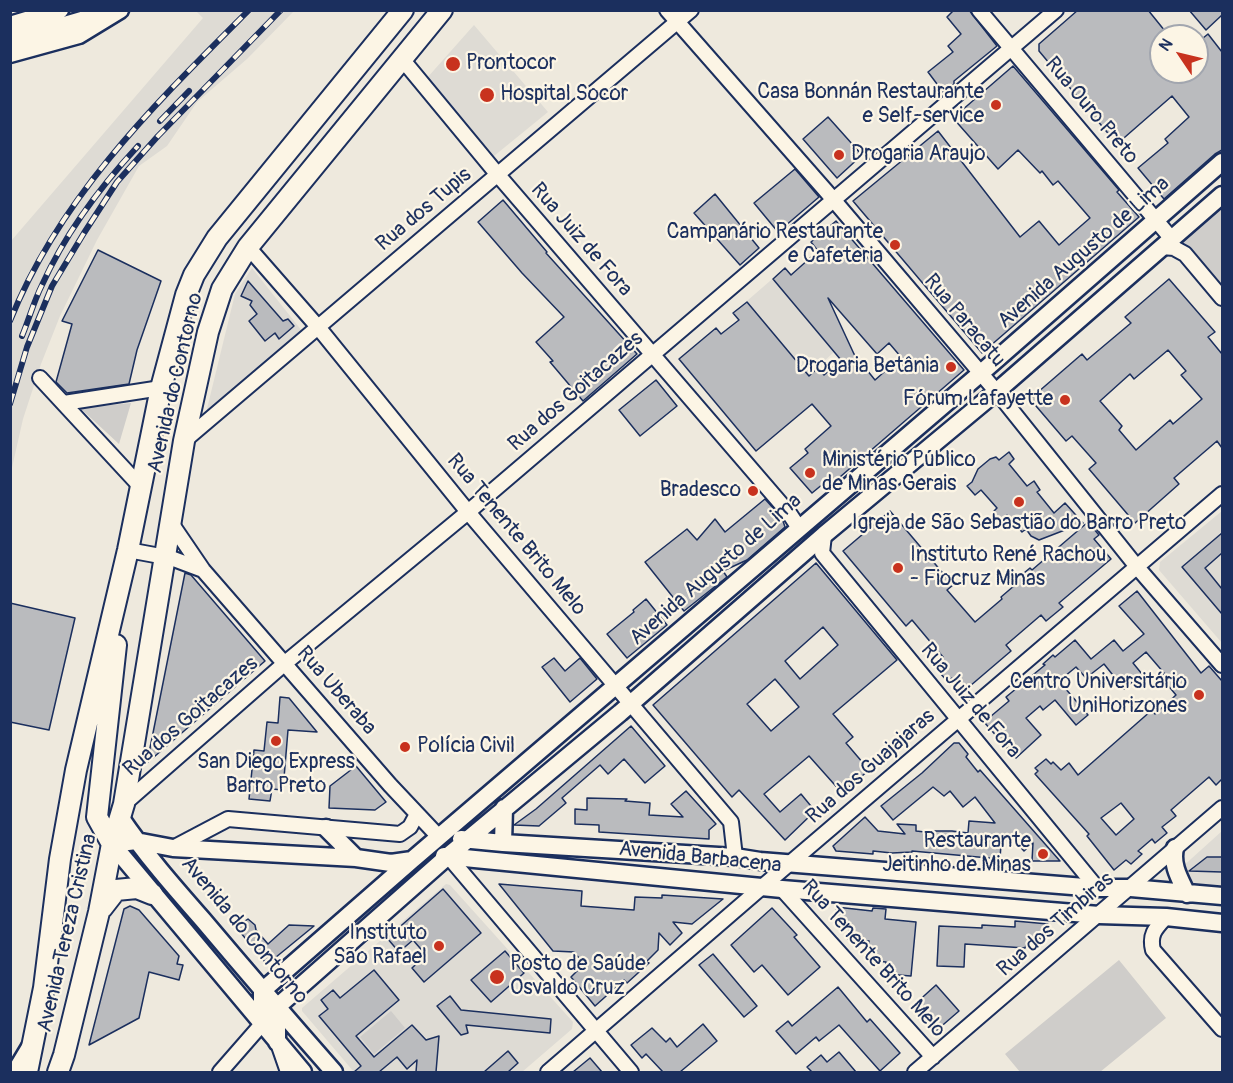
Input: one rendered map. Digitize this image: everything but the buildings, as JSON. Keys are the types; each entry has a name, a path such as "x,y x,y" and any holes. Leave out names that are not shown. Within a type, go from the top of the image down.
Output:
{"highway":[{"name":"Avenida do Contorno","path":"76,770 128,550 161,387 186,295 194,275 217,238 403,10"},
{"name":"Avenida do Contorno","path":"122,810 184,441 208,332 222,289 248,247 442,10"},
{"path":"112,844 97,817 128,550"},
{"name":"Avenida Tereza Cristina","path":"27,1072 44,988 60,859 76,770"},
{"name":"Avenida Tereza Cristina","path":"58,1072 99,912 112,844 122,810"},
{"path":"99,912 116,890 136,888 152,894"}],"main road":[{"path":"10,25 60,10"},
{"path":"10,41 55,29 110,10"},
{"path":"10,54 79,35 120,10"},
{"name":"Avenida Augusto de Lima","path":"262,992 412,860 981,373 1222,162"},
{"path":"277,1042 277,1007 448,856 996,392 1222,195"},
{"path":"503,843 504,808"},
{"name":"Avenida do Contorno","path":"122,810 136,841 262,992 334,1072"},
{"path":"326,828 356,858"},
{"name":"Avenida Barbacena","path":"439,837 735,857 760,861 1097,888 1131,888 1222,896"},
{"name":"Avenida Barbacena","path":"112,844 136,841 173,848 356,858 391,863 448,856 782,889 1222,923"},
{"path":"112,844 303,1072"},
{"path":"165,876 167,860 173,848"},
{"path":"1175,848 1173,857 1175,867 1187,894"},
{"path":"375,861 377,893"},
{"path":"782,889 783,878 791,863"},
{"path":"262,992 262,1024"},
{"name":"Avenida Tereza Cristina","path":"15,1072 35,1038"}],"street":[{"name":"Rua Paracatu","path":"667,10 833,199 981,373 1137,567 1222,665"},
{"name":"Rua dos Tupis","path":"184,441 691,10"},
{"name":"Rua Ouro Preto","path":"979,10 1172,238 1174,248 1185,254"},
{"name":"Rua dos Goitacazes","path":"122,810 284,664 468,512 1056,10"},
{"name":"Rua Juiz de Fora","path":"402,59 498,175 789,513 799,528"},
{"path":"1172,238 1181,240 1185,254 1222,298"},
{"name":"Rua Tenente Brito Melo","path":"248,247 318,327 468,512 731,822 735,857"},
{"path":"40,378 140,486"},
{"path":"64,403 161,387"},
{"name":"Rua dos Guajajaras","path":"548,1072 1222,494"},
{"name":"Rua Uberaba","path":"171,523 203,570 439,837"},
{"name":"Rua Juiz de Fora","path":"824,536 822,553 1097,888"},
{"name":"Rua Uberaba","path":"128,550 164,556 203,570"},
{"name":"Rua dos Timbiras","path":"915,1072 1222,808"},
{"path":"173,848 228,819 400,834 410,827 417,814"},
{"path":"448,856 631,1072"},
{"name":"Rua Tenente Brito Melo","path":"782,889 933,1057"},
{"path":"1166,917 1154,930 1151,941 1153,950 1222,1029"},
{"path":"220,1072 262,1024"},
{"path":"277,1042 288,1072"}],"shaded area":[{"path":"196,11 294,11 247,59 197,102 167,146 139,166 97,240 60,316 23,419 11,472 11,241 203,18"},
{"name":"Hospital Socor","path":"474,25 548,112 494,156 427,78"},
{"path":"1222,194 1222,298 1171,238"},
{"path":"252,268 302,331 204,421 235,294"},
{"path":"785,268 844,336 834,352 797,386 733,313"},
{"path":"131,403 119,444 80,408"},
{"path":"1222,511 1222,643 1159,570 1160,562"},
{"path":"1222,831 1222,891 1189,887 1181,868"},
{"name":"Instituto São Rafael","path":"446,884 450,885 573,1022 572,1029 522,1072 354,1072 302,1011 302,1008"},
{"path":"1119,960 1166,1018 1100,1072 1020,1072 1005,1054"},
{"path":"391,1011 405,1028 374,1054 360,1037"}],"railway":[{"path":"10,321 55,233 83,192 146,116 249,10"},
{"path":"10,404 27,347 52,286 117,182 158,136 281,10"},
{"path":"160,121 189,91"},
{"path":"22,336 39,291 72,229 110,178 138,146"}],"place":[{"name":"Prontocor","path":"453,64"},
{"name":"Hospital Socor","path":"487,95"},
{"name":"Casa Bonnán Restaurante e Self-service","path":"996,105"},
{"name":"Drogaria Araujo","path":"839,155"},
{"name":"Campanário Restaurante e Cafeteria","path":"895,245"},
{"name":"Drogaria Betânia","path":"951,367"},
{"name":"Fórum Lafayette","path":"1065,400"},
{"name":"Ministério Público de Minas Gerais","path":"810,473"},
{"name":"Bradesco","path":"753,491"},
{"name":"Igreja de São Sebastião do Barro Preto","path":"1019,502"},
{"name":"Instituto René Rachou - Fiocruz Minas","path":"898,568"},
{"name":"Centro Universitário UniHorizones","path":"1199,695"},
{"name":"San Diego Express Barro Preto","path":"276,741"},
{"name":"Polícia Civil","path":"405,747"},
{"name":"Restaurante Jeitinho de Minas","path":"1043,854"},
{"name":"Instituto São Rafael","path":"439,946"},
{"name":"Posto de Saúde Osvaldo Cruz","path":"497,977"}]}
